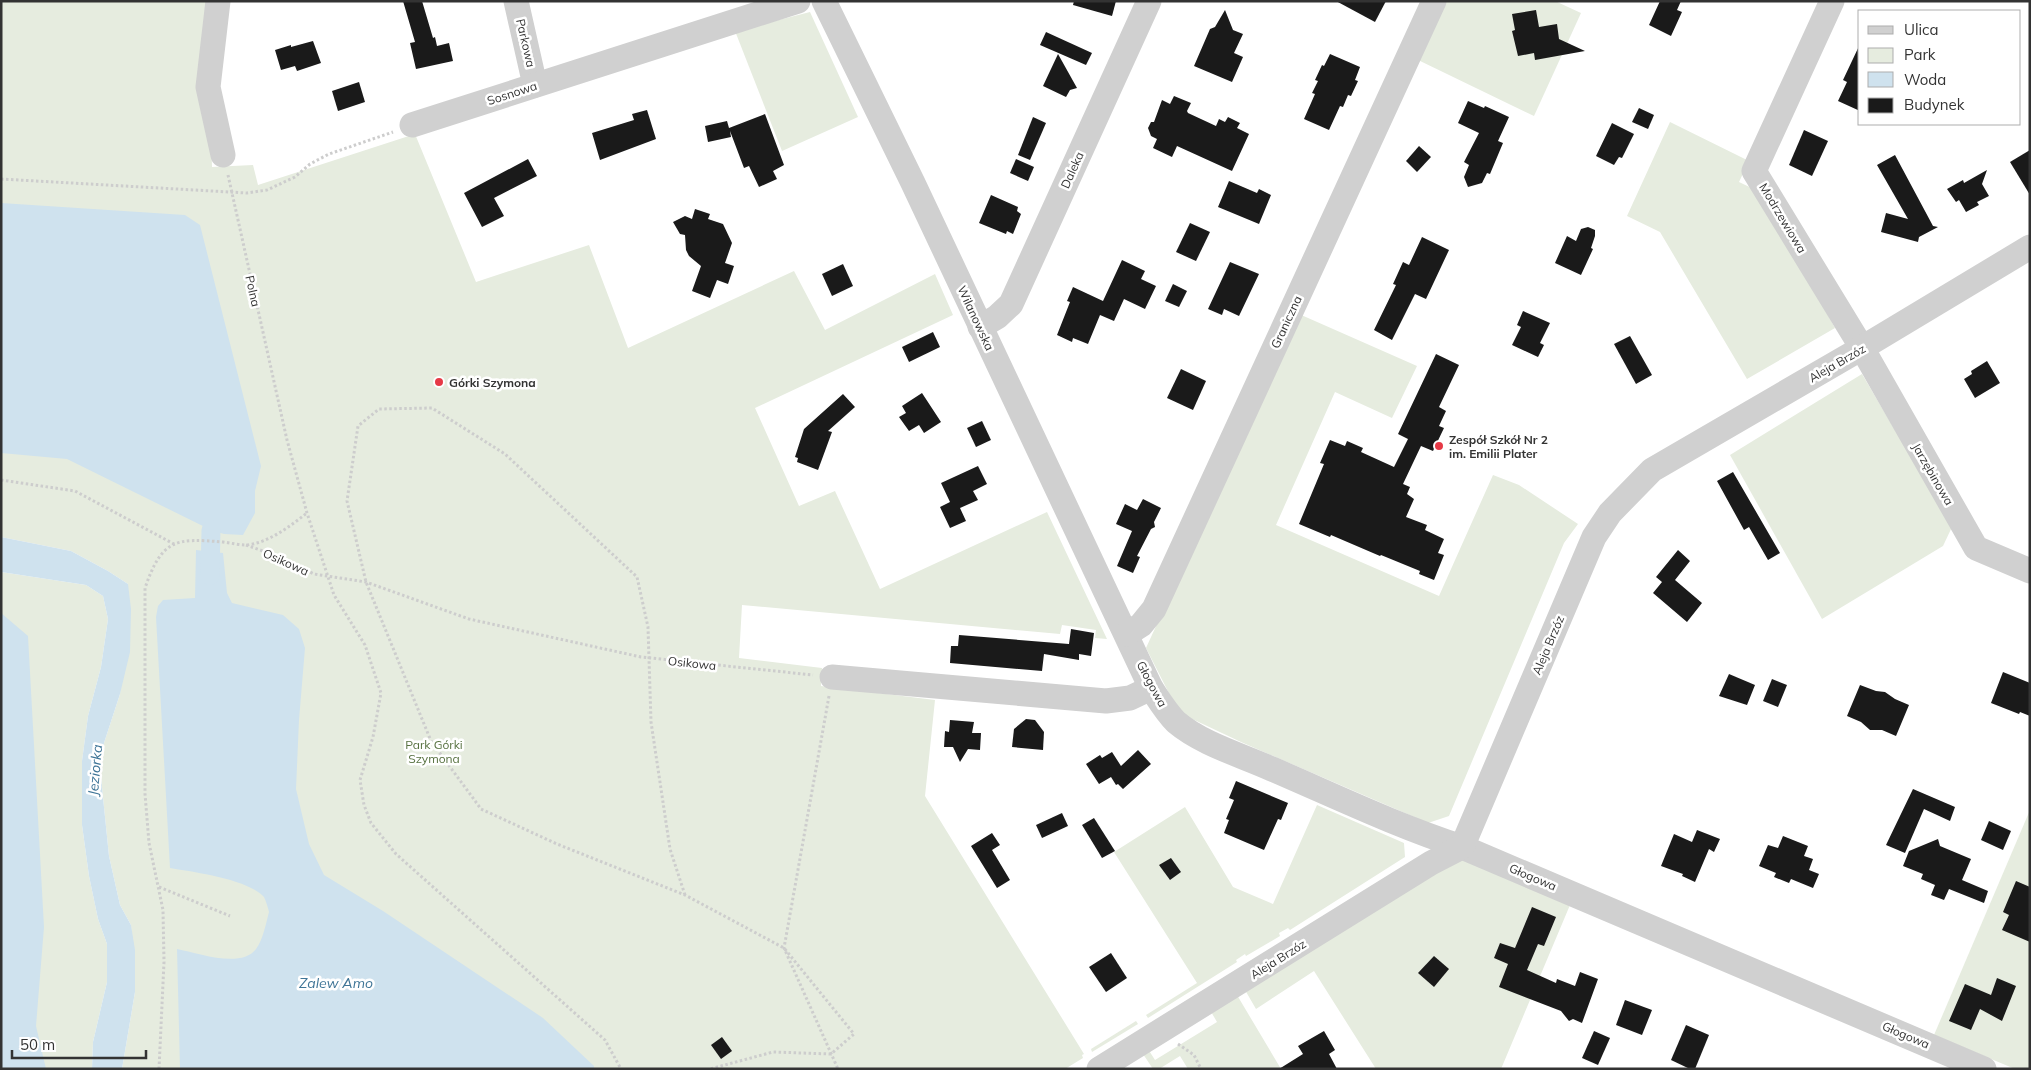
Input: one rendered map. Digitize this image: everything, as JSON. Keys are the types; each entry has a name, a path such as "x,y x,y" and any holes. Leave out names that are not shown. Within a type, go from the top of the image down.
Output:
{"street":[{"path":"218,1 208,87 223,155"},
{"name":"Parkowa","path":"516,1 536,85"},
{"name":"Sosnowa","path":"412,125 798,1"},
{"name":"Wilanowska","path":"824,1 1127,634"},
{"name":"Daleka","path":"980,327 997,317 1012,304 1149,1"},
{"name":"Graniczna","path":"1127,634 1141,625 1154,609 1434,1"},
{"name":"Modrzewiowa","path":"1832,1 1754,171 1862,348"},
{"name":"Aleja Brzóz","path":"1099,1069 1162,1032 1431,863 1462,847 1594,537 1610,513 1652,470 1862,348 2030,247"},
{"name":"Jarzębinowa","path":"1862,348 1976,548 2030,571"},
{"name":"Głogowa","path":"1127,634 1151,688 1166,711 1177,723 1205,740 1433,838 1462,847 1984,1069"},
{"path":"832,678 1106,701 1130,698 1151,688"}],"path":[{"path":"1,178 247,193 267,190 295,177 310,164 329,154 412,125"},
{"name":"Polna","path":"223,155 256,309 287,440 307,513 334,595 365,645 381,693 373,737 360,780 364,805 371,823 396,854 605,1040 621,1069"},
{"path":"685,895 670,849 651,722 648,627 637,578 505,454 432,408 379,408 358,426 347,501 366,582 431,741 481,809 557,844 685,895 784,948 854,1034 831,1054 774,1052 710,1069"},
{"path":"1,480 75,491 174,544 158,557 145,588 144,794 149,843 163,910 164,962 159,1069"},
{"path":"246,545 263,541 280,532 307,513"},
{"name":"Osikowa","path":"174,544 187,540 198,540 246,545 280,557 314,574 366,582 469,619 650,658 832,678"},
{"path":"832,678 784,948 838,1069"},
{"path":"159,887 230,916"},
{"path":"1162,1032 1194,1056 1202,1069"}],"green space":[{"name":"Park Górki Szymona","path":"1,1 207,1 212,167 253,165 258,185 415,134 476,282 589,245 628,348 794,271 825,330 935,274 953,315 755,408 799,506 835,491 880,589 1047,512 1107,639 1095,638 1096,630 1062,625 1060,634 742,605 739,658 822,668 821,686 935,700 925,796 1084,1054 1082,1055 1083,1058 1065,1069 122,1069 135,992 131,925 120,905 109,856 100,768 104,743 120,694 128,584 71,551 1,537"},
{"path":"1444,1 1555,1 1581,13 1534,116 1416,59"},
{"path":"810,12 858,117 782,151 735,31"},
{"path":"1670,122 1749,161 1739,182 1760,192 1835,328 1747,379 1660,232 1627,216"},
{"path":"1299,314 1417,366 1392,418 1335,392 1276,525 1439,596 1493,475 1519,485 1578,524 1564,543 1449,816 1428,823 1188,717 1177,709 1146,648"},
{"path":"1862,374 1952,527 1943,546 1822,619 1730,455"},
{"path":"1,572 86,585 103,596 108,619 101,667 88,716 82,761 82,825 89,876 98,919 107,944 107,982 93,1042 92,1069 1,1069"},
{"path":"1317,805 1404,843 1405,857 1290,930 1288,928 1279,933 1280,936 1246,956 1245,954 1236,960 1237,962 1148,1018 1146,1015 1197,983 1114,852 1185,807 1233,887 1273,904"},
{"path":"2030,810 2030,1069 2015,1069 1934,1035"},
{"path":"1460,858 1570,905 1501,1069 1376,1069 1314,971 1256,1009 1245,990"},
{"path":"1237,995 1281,1069 1188,1069 1180,1056 1159,1069 1153,1069 1143,1054 1148,1049 1155,1060 1217,1022 1210,1010"},
{"path":"1136,1021 1138,1024 1092,1052 1091,1049"}],"water":[{"path":"1,203 185,215 200,225 261,466 255,491 255,513 243,535 224,534 211,530 67,459 1,453"},
{"name":"Jeziorka","path":"1,537 71,551 128,584 131,609 130,652 120,694 104,743 100,768 109,856 120,905 131,925 135,950 135,992 122,1069 92,1069 93,1042 107,982 107,944 98,919 89,876 82,825 82,761 88,716 101,667 108,619 103,596 86,585 1,572"},
{"name":"Zalew Amo","path":"196,550 223,553 227,593 232,603 283,615 299,629 305,648 296,789 309,844 324,875 383,911 543,1018 594,1066 594,1069 180,1069 177,949 230,959 249,955 261,941 269,912 264,897 246,885 220,877 170,868 156,617 158,606 163,600 195,598"},
{"path":"1,613 28,636 44,927 36,1026 46,1069 1,1069"}],"building":[{"path":"403,1 422,1 437,46 449,43 453,61 416,69 410,43 415,42"},
{"path":"1074,1 1116,1 1112,16 1073,5"},
{"path":"1336,1 1386,1 1375,22"},
{"path":"1660,1 1681,1 1677,10 1682,12 1671,36 1649,25"},
{"path":"1225,10 1233,30 1243,34 1234,53 1243,57 1232,82 1194,66 1210,29 1215,27"},
{"path":"1536,10 1539,27 1557,24 1559,39 1585,51 1535,60 1534,53 1518,56 1512,31 1515,30 1512,14"},
{"path":"1046,32 1092,53 1086,65 1040,45"},
{"path":"313,41 321,63 297,71 295,66 281,70 275,50"},
{"path":"1858,48 1858,110 1838,101 1847,82 1843,80"},
{"path":"1058,54 1077,88 1070,90 1066,97 1043,86"},
{"path":"1330,54 1360,67 1355,80 1358,81 1351,96 1348,95 1343,107 1340,106 1329,130 1304,119 1315,94 1312,93 1318,81 1315,80"},
{"path":"359,82 365,102 338,111 332,91"},
{"path":"1174,96 1191,103 1187,111 1188,113 1216,126 1219,119 1225,122 1228,117 1240,123 1237,128 1249,134 1232,171 1177,146 1172,157 1153,148 1157,139 1151,136 1148,128 1151,122 1154,122 1162,100 1170,104"},
{"path":"1468,101 1484,108 1485,106 1509,117 1498,141 1503,143 1490,174 1487,173 1482,183 1468,187 1464,177 1469,165 1464,162 1479,133 1458,123"},
{"path":"1639,108 1654,115 1648,129 1632,122"},
{"path":"647,110 656,139 600,160 592,133 634,120 632,114"},
{"path":"765,114 784,165 773,171 777,179 759,187 749,166 744,168 730,131 731,137 708,142 705,126 727,121 729,128"},
{"path":"1033,117 1046,123 1030,160 1018,155"},
{"path":"1612,123 1634,134 1622,158 1619,157 1614,165 1596,156"},
{"path":"1804,130 1828,141 1812,176 1789,165"},
{"path":"1419,146 1431,157 1417,172 1406,161"},
{"path":"2030,150 2030,195 2010,162"},
{"path":"1895,155 1933,226 1938,227 1919,237 1918,242 1881,232 1886,213 1908,219 1877,165"},
{"path":"528,159 537,176 494,198 504,216 482,227 464,193"},
{"path":"1016,159 1034,167 1028,181 1010,173"},
{"path":"1987,170 1982,184 1989,196 1977,202 1979,205 1966,212 1959,200 1956,202 1947,189 1963,180 1964,183"},
{"path":"1229,181 1257,193 1259,189 1271,195 1259,224 1218,207"},
{"path":"991,195 1018,207 1017,211 1021,214 1013,234 1007,231 1006,234 979,223"},
{"path":"695,209 710,214 708,219 723,224 732,243 725,263 734,266 728,284 717,280 710,298 692,291 701,266 689,256 686,250 685,235 680,234 673,222 685,216 692,219"},
{"path":"1190,223 1210,232 1196,261 1176,252"},
{"path":"1588,227 1595,230 1595,236 1591,248 1593,249 1581,275 1555,263 1567,236 1576,241 1581,229"},
{"path":"1422,237 1449,250 1426,299 1415,294 1392,340 1374,330 1396,285 1393,284 1403,262 1409,265"},
{"path":"1122,260 1145,271 1141,279 1156,286 1145,309 1124,299 1114,321 1100,315 1088,344 1073,338 1072,342 1057,335 1070,302 1067,301 1073,287 1103,301"},
{"path":"1230,262 1259,274 1239,316 1224,309 1222,315 1208,309"},
{"path":"843,264 853,286 832,296 822,274"},
{"path":"1173,284 1187,291 1179,307 1165,301"},
{"path":"1523,311 1550,323 1540,343 1544,345 1538,357 1512,345 1521,327 1517,325"},
{"path":"933,332 940,347 909,362 902,347"},
{"path":"1630,336 1652,375 1636,384 1614,344"},
{"path":"1436,354 1459,365 1439,407 1446,411 1439,426 1444,428 1433,451 1421,446 1403,484 1410,487 1407,494 1414,499 1406,517 1427,525 1425,530 1444,539 1438,553 1444,555 1434,580 1419,574 1420,571 1299,524 1324,464 1320,463 1330,440 1345,446 1347,441 1363,448 1361,452 1394,467 1408,439 1398,434"},
{"path":"1987,361 2000,383 1975,398 1964,379 1972,374 1971,371"},
{"path":"1181,369 1206,381 1193,410 1167,398"},
{"path":"922,393 941,422 924,433 919,425 909,431 899,417 906,413 902,406"},
{"path":"843,394 855,407 828,431 832,432 818,470 797,462 798,458 795,457 804,429"},
{"path":"982,421 991,440 976,447 967,428"},
{"path":"978,466 987,484 973,491 978,500 960,508 966,521 950,528 940,507 950,502 941,483"},
{"path":"1733,472 1780,553 1768,560 1749,527 1744,530 1717,481"},
{"path":"1143,499 1161,508 1154,522 1155,527 1151,529 1137,556 1140,557 1133,573 1117,566 1132,531 1116,524 1125,504 1137,510"},
{"path":"1678,550 1690,561 1675,580 1702,603 1687,622 1653,593 1662,582 1656,577"},
{"path":"1071,629 1094,633 1091,656 1079,654 1079,660 1044,654 1042,671 950,663 951,646 958,646 959,635 1069,644"},
{"path":"2003,672 2030,683 2030,716 2020,712 2019,714 1991,703"},
{"path":"1729,674 1755,685 1747,705 1719,696"},
{"path":"1772,679 1787,685 1778,707 1763,701"},
{"path":"1860,685 1885,692 1909,705 1896,736 1882,730 1870,730 1861,722 1847,716"},
{"path":"1026,719 1035,720 1044,732 1043,750 1012,747 1014,729"},
{"path":"950,720 974,722 972,733 981,733 980,750 968,749 960,762 953,747 944,747 945,731 949,732"},
{"path":"1138,750 1151,764 1123,789 1118,784 1116,785 1111,777 1099,784 1086,764 1100,755 1102,758 1112,752 1121,766"},
{"path":"1236,781 1288,803 1281,820 1278,819 1264,850 1224,833 1229,820 1226,819 1234,800 1229,798"},
{"path":"1913,789 1955,807 1950,821 1924,809 1905,853 1886,845"},
{"path":"1062,813 1068,826 1042,838 1036,825"},
{"path":"1094,818 1115,851 1102,858 1082,825"},
{"path":"1989,821 2011,831 2003,850 1981,840"},
{"path":"1697,830 1720,839 1714,852 1709,849 1695,882 1682,876 1683,874 1661,866 1674,834 1692,842"},
{"path":"992,833 1000,845 992,850 1010,880 997,888 971,846"},
{"path":"1783,836 1808,846 1804,856 1813,859 1809,870 1819,874 1813,888 1791,879 1789,883 1774,877 1776,873 1759,866 1768,845 1778,848"},
{"path":"1938,839 1940,846 1971,859 1962,880 1988,891 1984,903 1949,889 1944,900 1931,895 1935,885 1921,879 1923,874 1903,866 1909,851"},
{"path":"1171,858 1181,872 1170,880 1159,865"},
{"path":"2016,881 2030,887 2030,942 2002,930 2009,915 2003,912"},
{"path":"1532,907 1556,917 1544,946 1538,944 1527,970 1556,983 1557,979 1575,986 1580,972 1598,979 1582,1023 1573,1019 1569,1021 1561,1011 1499,987 1508,964 1494,958 1500,943 1515,948"},
{"path":"1111,953 1127,978 1106,992 1089,967"},
{"path":"1434,956 1449,969 1434,987 1418,973"},
{"path":"1997,978 2016,986 2002,1021 1980,1009 1971,1030 1949,1021 1965,984 1991,995"},
{"path":"1625,1000 1652,1010 1642,1035 1616,1025"},
{"path":"1686,1025 1709,1035 1695,1069 1690,1069 1671,1060"},
{"path":"1324,1031 1335,1050 1329,1054 1337,1069 1279,1069 1303,1054 1298,1046"},
{"path":"1594,1031 1610,1038 1598,1065 1582,1058"},
{"path":"722,1037 732,1051 721,1059 711,1045"}],"waterway":[{"path":"210,576 211,530"}],"place":[{"name":"Górki Szymona","path":"439,382"},
{"name":"Zespół Szkół Nr 2 im. Emilii Plater","path":"1439,446"}]}
